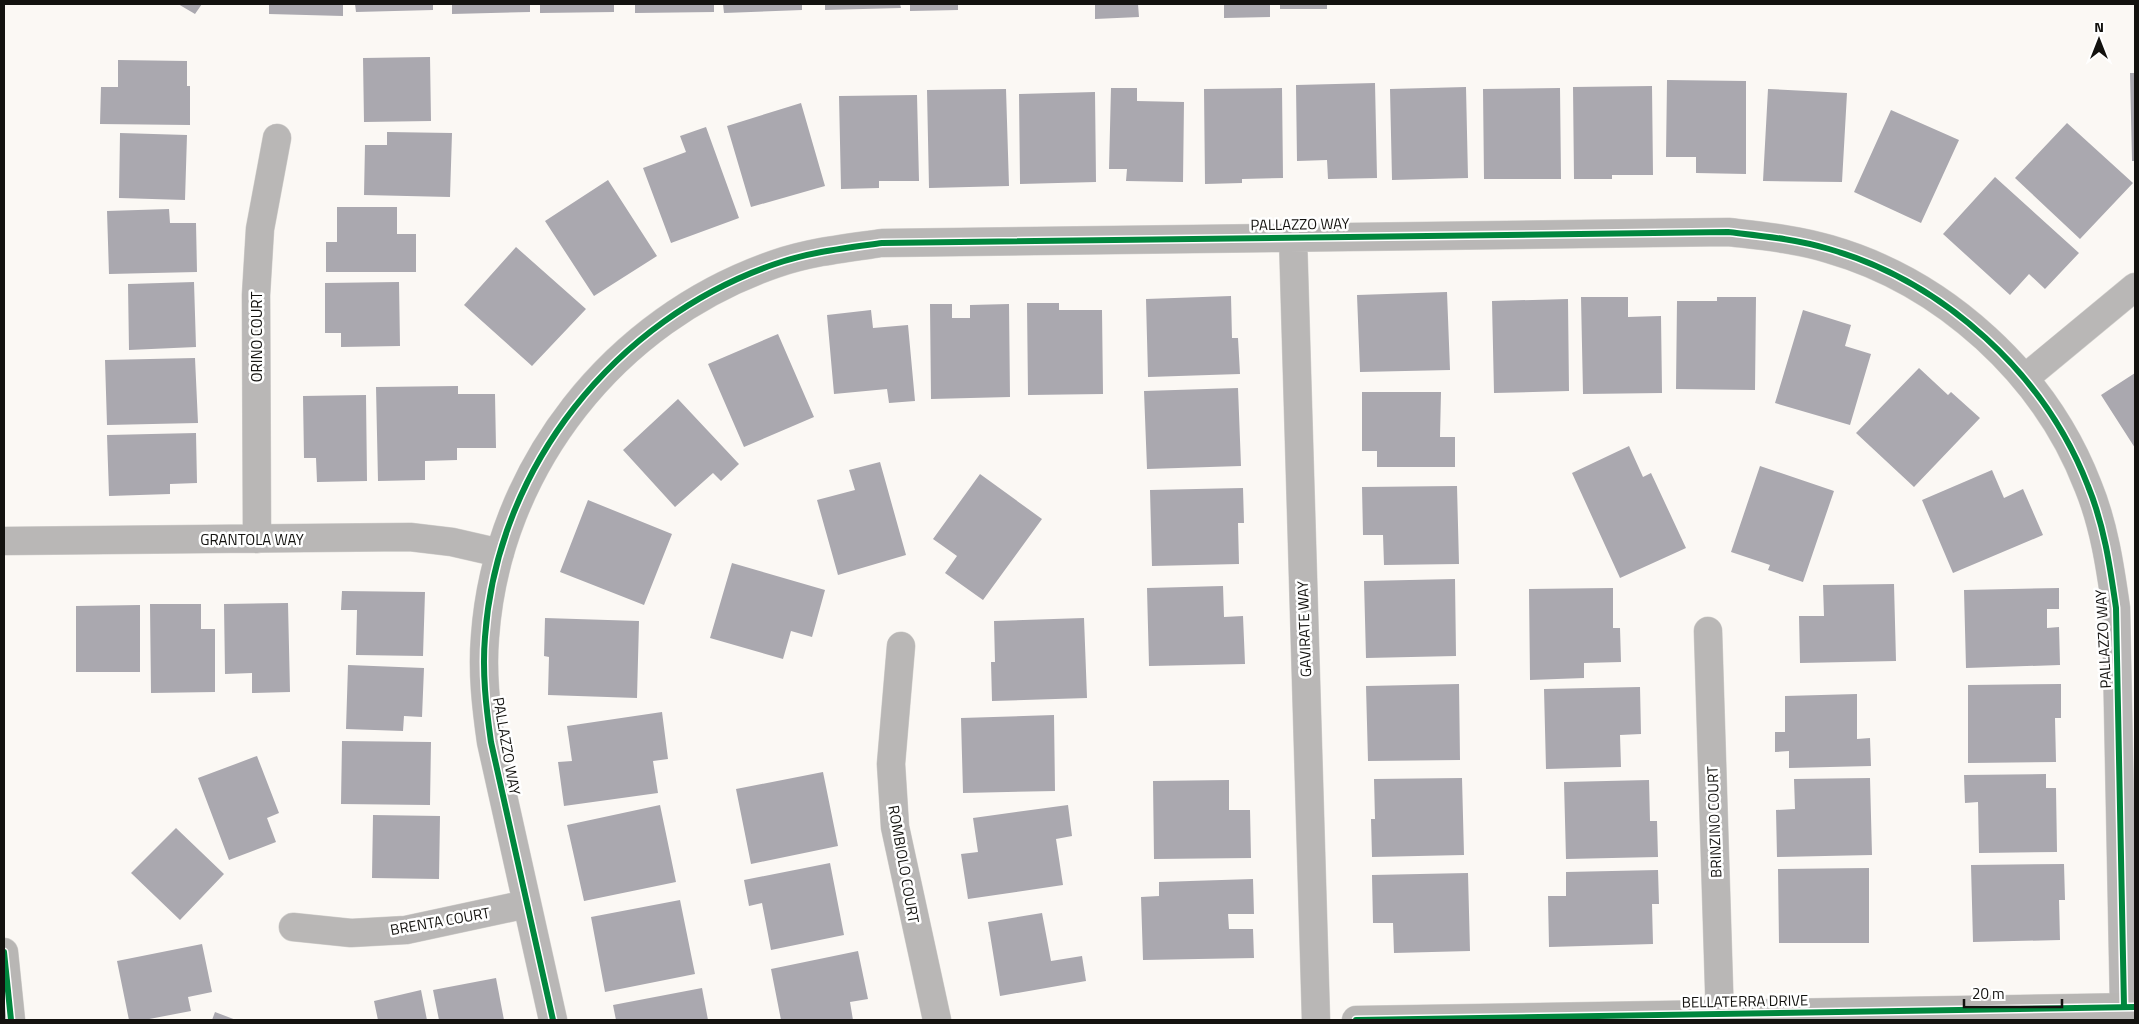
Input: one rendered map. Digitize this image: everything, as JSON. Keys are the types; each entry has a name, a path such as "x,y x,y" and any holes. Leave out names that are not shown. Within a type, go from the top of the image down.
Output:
{"street":[{"name":"ORINO COURT","path":"258,538 256,295 260,229 277,138"},
{"name":"PALLAZZO WAY","path":"553,1020 490,742 485,700 485,636 500,553 514,512 532,472 566,416 594,383 625,352 658,324 714,290 775,264 817,253 882,243 1728,232 1787,238 1829,249 1870,263 1927,293 1980,332 2024,378 2060,430 2088,486 2107,546 2116,608 2129,1007"},
{"name":"GAVIRATE WAY","path":"1293,237 1316,1020"},
{"path":"2024,378 2135,287"},
{"name":"GRANTOLA WAY","path":"4,541 410,537 452,542 500,553"},
{"name":"BRINZINO COURT","path":"1708,631 1720,1017"},
{"name":"ROMBIOLO COURT","path":"901,646 891,764 895,827 936,1020"},
{"name":"BRENTA COURT","path":"293,927 351,933 406,930 526,904"},
{"path":"4,952 10,1020"},
{"name":"BELLATERRA DRIVE","path":"1356,1020 1720,1017 2129,1007"}],"building":[{"path":"178,4 202,4 195,14"},
{"path":"269,4 343,4 343,16 269,14"},
{"path":"355,4 433,4 433,10 356,12"},
{"path":"452,4 530,4 530,12 452,14"},
{"path":"540,4 614,4 614,12 540,13"},
{"path":"635,4 714,4 714,12 635,13"},
{"path":"723,4 802,4 802,10 724,13"},
{"path":"825,4 900,4 901,8 825,10"},
{"path":"910,4 958,4 958,10 910,11"},
{"path":"1095,4 1138,4 1139,17 1095,19"},
{"path":"1224,4 1270,4 1270,17 1224,18"},
{"path":"1280,4 1327,4 1327,9 1280,9"},
{"path":"430,57 431,121 364,122 363,58"},
{"path":"118,60 187,61 187,86 190,86 190,125 100,124 101,87 118,87"},
{"path":"2130,73 2135,73 2135,161 2132,161"},
{"path":"1667,80 1746,81 1746,174 1696,173 1696,157 1666,157"},
{"path":"1375,83 1377,178 1328,179 1327,160 1297,161 1296,85"},
{"path":"1652,86 1653,175 1612,175 1612,179 1574,179 1573,87"},
{"path":"1466,87 1468,178 1392,180 1390,89"},
{"path":"1111,88 1137,88 1137,101 1184,102 1183,182 1126,181 1127,169 1109,169"},
{"path":"1282,88 1283,178 1242,179 1242,183 1205,184 1204,89"},
{"path":"1560,88 1561,179 1484,179 1483,89"},
{"path":"1006,89 1009,186 929,188 927,90"},
{"path":"1768,89 1847,93 1842,182 1763,181"},
{"path":"1095,92 1096,182 1020,184 1019,94"},
{"path":"917,95 919,181 879,181 879,188 841,189 839,96"},
{"path":"801,103 825,186 751,207 727,126"},
{"path":"1891,110 1959,140 1921,223 1854,192"},
{"path":"2067,123 2133,183 2080,239 2015,178"},
{"path":"706,127 739,218 671,243 643,168 686,152 680,136"},
{"path":"387,132 452,133 450,197 364,195 365,145 387,145"},
{"path":"120,133 187,135 185,200 119,198"},
{"path":"1995,177 2079,253 2045,289 2029,274 2010,295 1943,234"},
{"path":"608,180 657,256 594,296 545,221"},
{"path":"337,207 397,207 397,234 416,234 416,272 326,272 326,242 337,242"},
{"path":"169,209 170,223 196,223 197,272 109,274 107,211"},
{"path":"516,247 586,309 532,366 464,305"},
{"path":"194,282 196,347 129,350 128,284"},
{"path":"399,282 400,346 341,347 341,333 325,333 325,283"},
{"path":"1447,292 1450,370 1360,372 1357,295"},
{"path":"1231,296 1232,338 1238,338 1240,374 1148,377 1146,299"},
{"path":"1581,297 1628,297 1628,317 1661,316 1662,393 1583,394"},
{"path":"1717,297 1756,297 1755,390 1676,389 1677,301 1717,301"},
{"path":"1568,299 1569,391 1494,393 1492,301"},
{"path":"1027,303 1059,303 1059,310 1102,310 1103,394 1028,395"},
{"path":"930,304 952,304 952,318 970,318 970,305 1009,304 1010,397 931,399"},
{"path":"871,310 873,328 908,325 915,401 889,403 887,389 834,394 827,315"},
{"path":"1803,310 1851,325 1845,346 1871,354 1850,425 1775,403"},
{"path":"778,334 814,417 744,447 708,364"},
{"path":"195,358 198,423 107,425 105,360"},
{"path":"1919,368 1948,395 1951,392 1980,418 1914,487 1856,433"},
{"path":"2135,373 2135,448 2101,395"},
{"path":"458,386 458,394 495,394 496,448 457,448 457,460 425,461 425,480 378,481 376,387"},
{"path":"1238,388 1241,466 1147,469 1144,391"},
{"path":"1362,392 1441,392 1440,437 1455,437 1455,467 1377,467 1377,451 1362,451"},
{"path":"366,395 367,481 317,482 316,458 304,458 303,396"},
{"path":"678,399 739,464 721,481 713,473 675,507 623,450"},
{"path":"196,433 197,483 170,484 170,494 109,496 107,435"},
{"path":"1629,446 1643,477 1651,473 1686,548 1620,578 1572,473"},
{"path":"880,462 906,555 838,575 817,500 855,490 849,470"},
{"path":"1760,466 1834,491 1803,582 1768,570 1770,565 1731,552"},
{"path":"1992,470 2004,498 2023,489 2043,535 1953,573 1922,500"},
{"path":"980,474 1042,519 983,600 945,573 957,556 933,539"},
{"path":"1457,486 1459,564 1384,565 1383,535 1363,535 1362,487"},
{"path":"1243,488 1244,523 1238,523 1239,564 1152,566 1150,490"},
{"path":"588,500 672,534 644,605 560,572"},
{"path":"732,563 825,590 812,637 791,631 783,659 710,638"},
{"path":"1455,579 1456,656 1366,658 1364,581"},
{"path":"1894,584 1896,661 1800,663 1799,616 1824,616 1823,585"},
{"path":"1223,586 1224,617 1243,616 1245,664 1149,666 1147,588"},
{"path":"1613,588 1613,628 1620,628 1621,662 1584,663 1584,678 1530,680 1529,589"},
{"path":"2059,588 2059,609 2047,609 2047,628 2059,627 2060,665 1966,668 1964,590"},
{"path":"342,591 425,592 423,656 356,655 357,610 341,610"},
{"path":"288,603 290,692 252,693 252,673 225,674 224,604"},
{"path":"150,604 201,604 201,629 215,629 215,692 151,693"},
{"path":"140,605 140,672 76,672 76,606"},
{"path":"545,618 639,621 637,698 548,695 549,657 544,656"},
{"path":"1084,618 1087,698 992,701 991,662 995,662 994,621"},
{"path":"348,665 424,668 422,717 404,716 403,731 346,729"},
{"path":"1459,684 1460,760 1368,761 1366,686"},
{"path":"2061,684 2061,718 2055,718 2056,762 1968,763 1968,685"},
{"path":"1640,687 1641,734 1620,735 1621,767 1546,769 1544,689"},
{"path":"1857,694 1857,739 1870,738 1871,766 1789,768 1789,751 1775,752 1775,732 1785,732 1785,696"},
{"path":"662,712 668,759 653,761 658,793 564,806 558,762 572,761 567,726"},
{"path":"1054,715 1055,791 963,793 961,718"},
{"path":"342,741 431,742 430,805 341,804"},
{"path":"257,756 279,813 267,818 276,842 229,860 198,778"},
{"path":"823,772 838,846 751,864 736,789"},
{"path":"2046,774 2046,788 2056,788 2057,852 1979,853 1978,802 1965,803 1964,775"},
{"path":"1462,778 1464,855 1372,857 1371,819 1375,819 1374,779"},
{"path":"1870,778 1872,855 1777,857 1776,810 1795,809 1794,779"},
{"path":"1229,780 1229,810 1250,810 1251,858 1154,859 1153,781"},
{"path":"1649,780 1650,821 1657,821 1658,857 1566,859 1564,782"},
{"path":"660,805 676,882 584,901 567,825"},
{"path":"1068,805 1072,836 1056,839 1063,885 968,899 961,854 978,852 973,818"},
{"path":"373,815 440,816 439,879 372,878"},
{"path":"176,828 224,874 180,920 131,873"},
{"path":"830,863 844,935 771,950 762,903 749,906 744,880"},
{"path":"2064,864 2065,900 2059,900 2060,940 1973,942 1971,865"},
{"path":"1869,868 1869,943 1779,943 1778,869"},
{"path":"1658,870 1659,904 1652,904 1653,944 1549,947 1548,896 1566,896 1566,872"},
{"path":"1468,873 1470,951 1394,953 1393,923 1373,923 1372,875"},
{"path":"1253,879 1254,914 1228,914 1229,929 1253,929 1254,958 1143,960 1141,897 1159,896 1159,882"},
{"path":"680,900 695,974 605,992 591,917"},
{"path":"1042,913 1051,961 1082,956 1086,981 1000,996 988,922"},
{"path":"202,944 212,992 188,997 191,1011 144,1020 129,1020 117,961"},
{"path":"858,951 868,999 850,1002 853,1020 781,1020 771,969"},
{"path":"496,978 504,1020 439,1020 433,990"},
{"path":"702,988 708,1020 616,1020 613,1005"},
{"path":"421,990 427,1020 378,1020 374,1001"},
{"path":"215,1012 236,1020 212,1020"}],"cycle path":[{"path":"553,1020 489,729 485,690 484,650 494,574 513,515 540,459 574,407 616,361 664,322 717,289 775,264 814,253 882,243 1728,232 1792,240 1829,249 1871,264 1912,284 1950,309 1985,338 2017,370 2046,406 2069,445 2094,501 2109,561 2116,608 2124,1007"},
{"path":"4,952 11,1020"},
{"path":"1356,1020 2135,1007"}]}
